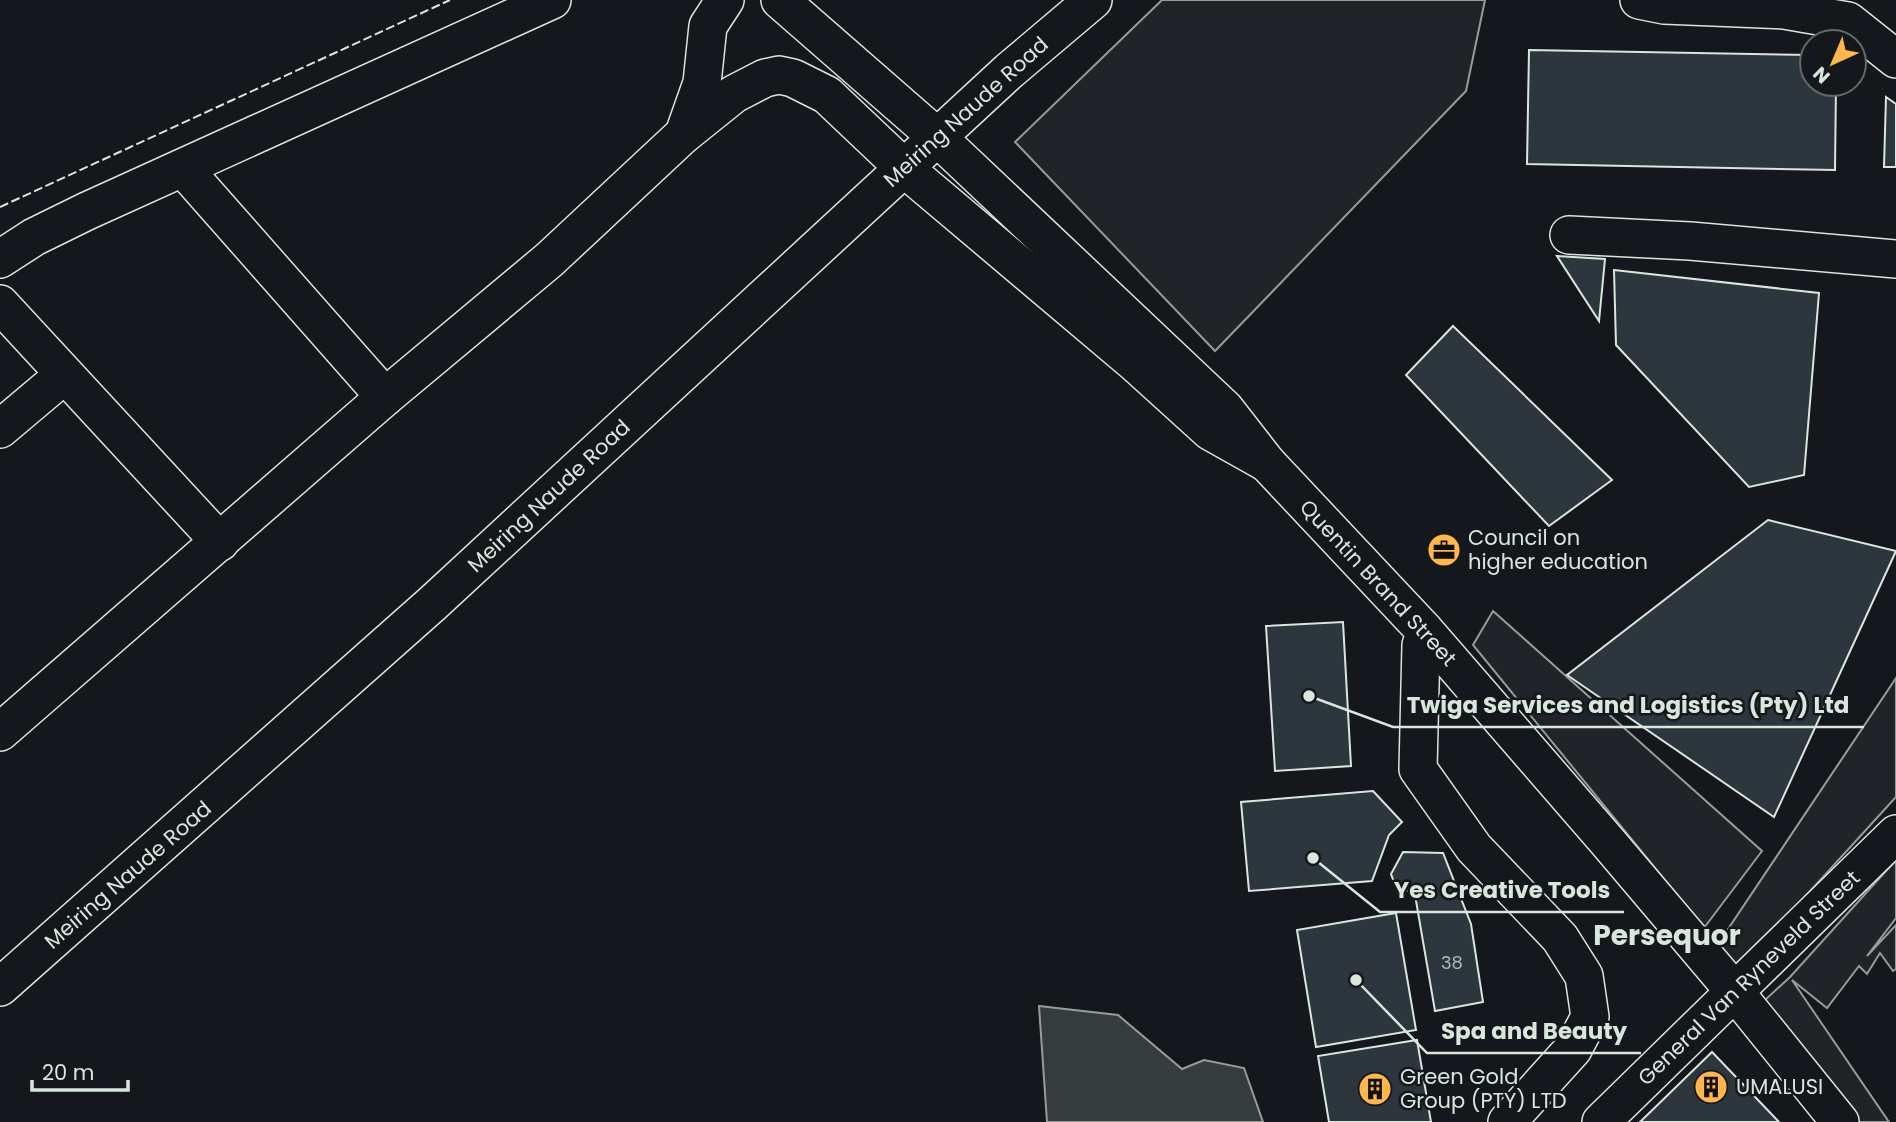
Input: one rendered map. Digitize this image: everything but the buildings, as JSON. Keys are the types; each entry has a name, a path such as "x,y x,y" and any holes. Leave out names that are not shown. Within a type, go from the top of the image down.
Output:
{"street":[{"path":"0,258 34,237 552,0"},
{"path":"683,135 702,83 708,26 725,0"},
{"name":"Quentin Brand Street","path":"780,0 937,137 1205,388 1245,432 1267,463 1425,631 1735,992 1840,1122"},
{"name":"Meiring Naude Road","path":"0,987 433,603 937,137 1093,0"},
{"path":"1639,0 1664,5 1838,10 1896,59"},
{"name":"Quentin Brand Street","path":"0,732 385,397 549,260 683,135 747,85 779,75 806,83 827,95 904,168 1135,363 1210,431 1267,463"},
{"path":"183,168 385,397"},
{"path":"1569,235 1690,241 1896,259"},
{"path":"0,304 220,542"},
{"path":"0,429 64,375"},
{"path":"1421,645 1418,769 1474,848 1560,938 1584,976 1590,1017 1573,1049 1507,1122"},
{"name":"General Van Ryneveld Street","path":"1601,1122 1896,834"}],"shaded area":[{"path":"1162,0 1485,0 1466,91 1215,351 1015,142"},
{"path":"1493,611 1762,851 1704,928 1473,645"},
{"path":"1896,678 1896,797 1738,970 1714,950"},
{"path":"1896,860 1896,918 1867,956 1896,925 1896,969 1893,971 1880,953 1867,974 1859,966 1827,1008 1792,980 1889,1122 1857,1122 1765,1000 1790,977"},
{"path":"1039,1006 1118,1015 1182,1069 1204,1060 1244,1068 1263,1122 1047,1122"}],"fence":[{"path":"0,207 450,0"}],"place":[{"name":"Council on higher education","path":"1444,550"},
{"name":"Twiga Services and Logistics (Pty) Ltd","path":"1309,696"},
{"name":"Yes Creative Tools","path":"1313,858"},
{"name":"Spa and Beauty","path":"1356,980"},
{"name":"UMALUSI","path":"1711,1087"},
{"name":"Green Gold Group (PTY) LTD","path":"1375,1089"}],"district":[{"name":"Persequor","path":"1667,935"}]}
